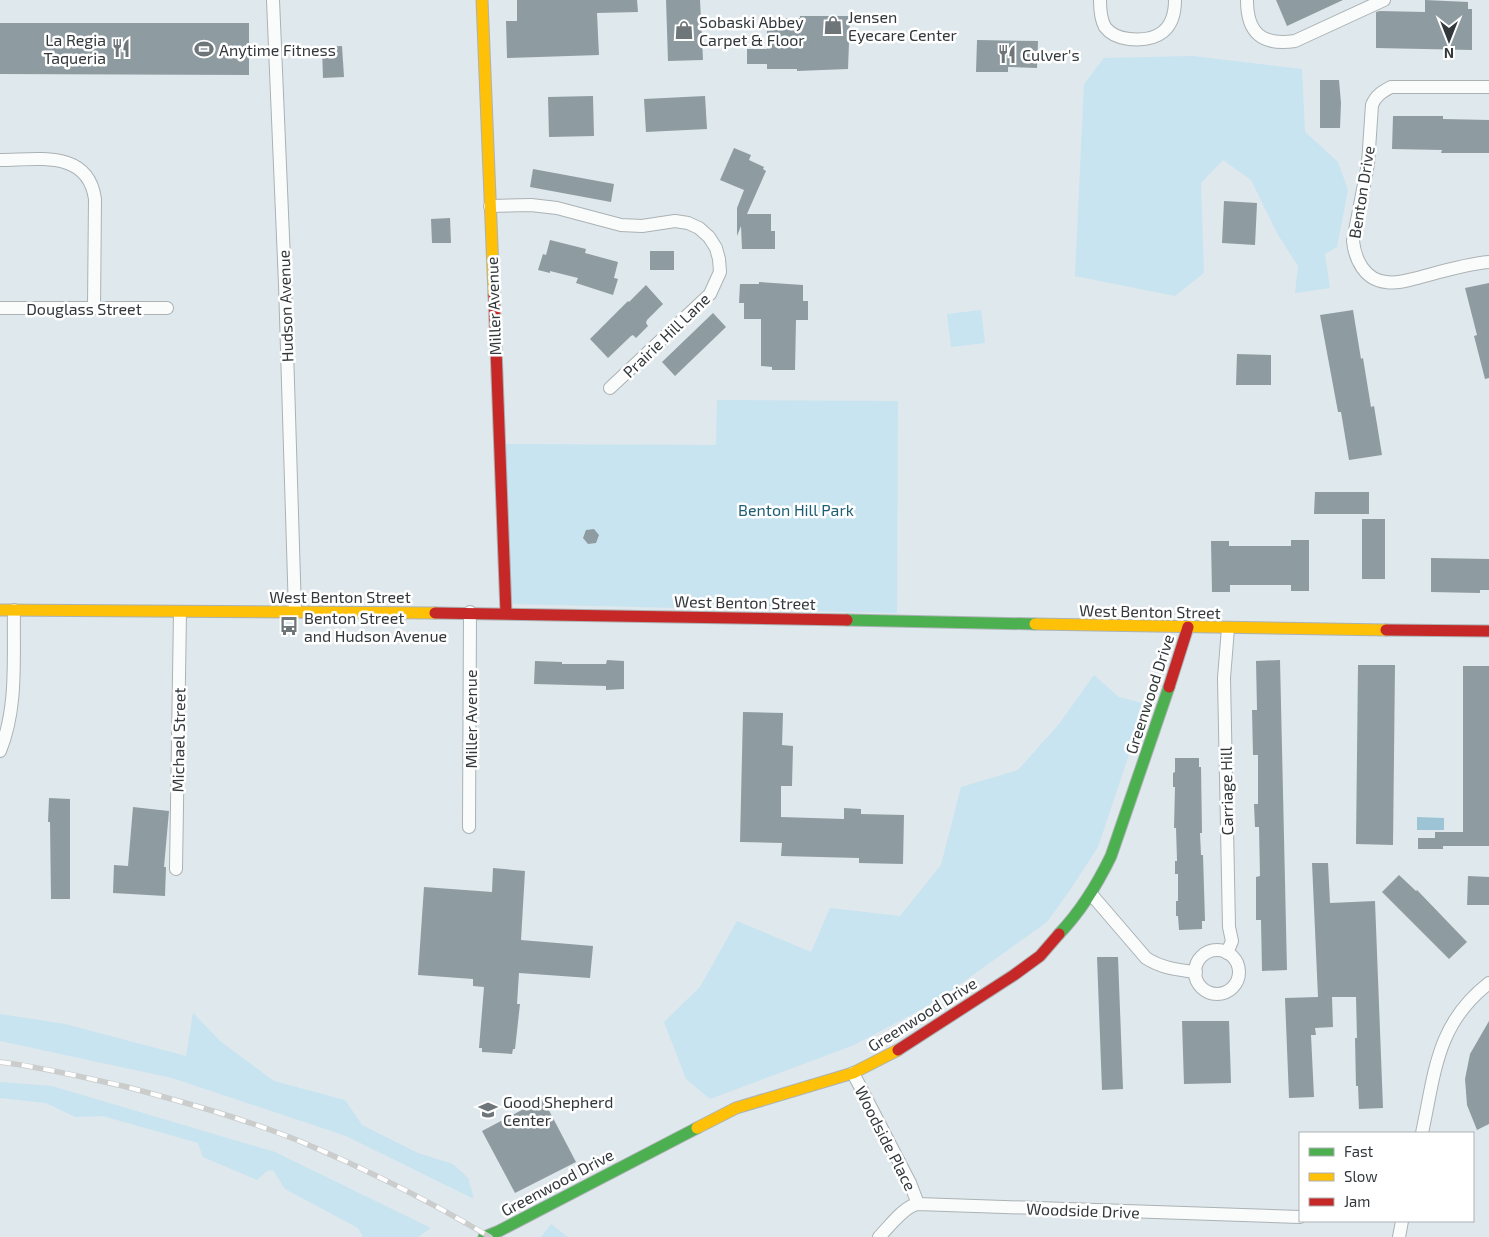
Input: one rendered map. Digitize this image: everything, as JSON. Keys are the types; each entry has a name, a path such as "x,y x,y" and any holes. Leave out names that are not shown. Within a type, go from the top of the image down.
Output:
{"street":[{"name":"Hudson Avenue","path":"273,0 285,284 295,612"},
{"name":"Miller Avenue","path":"482,0 506,613"},
{"path":"1100,0 1102,16 1106,27 1114,35 1141,40 1155,37 1167,28 1172,20 1175,0"},
{"path":"1247,0 1252,29 1260,37 1271,42 1282,43 1295,41 1384,0"},
{"name":"Benton Drive","path":"1489,87 1392,87 1381,92 1375,98 1372,105 1368,164 1352,241 1354,254 1359,265 1367,273 1385,282 1399,282 1474,263 1489,262"},
{"path":"0,160 58,160 70,163 81,169 89,179 94,189 95,198 94,308"},
{"name":"Prairie Hill Lane","path":"490,206 531,205 557,208 620,225 642,226 675,222 688,223 699,228 709,237 716,248 720,272 710,294 610,388"},
{"name":"Douglass Street","path":"0,308 167,308"},
{"name":"West Benton Street","path":"0,610 470,612 1228,628 1489,631"},
{"path":"0,751 12,709 14,610"},
{"name":"Michael Street","path":"176,869 180,612"},
{"name":"Miller Avenue","path":"469,827 470,612"},
{"name":"Greenwood Drive","path":"484,1237 499,1231 703,1123 736,1108 854,1073 889,1056 1040,956 1075,917 1099,881 1117,840 1162,710 1188,627"},
{"name":"Carriage Hill","path":"1227,953 1232,942 1229,927 1224,678 1228,628"},
{"path":"1090,894 1146,958 1153,963 1166,967 1196,972"},
{"path":"1219,950 1227,953 1238,964 1239,972 1236,983 1232,988 1217,994 1204,989 1199,983 1196,972 1197,964 1201,957 1207,953 1219,950"},
{"path":"1422,1132 1440,1050 1448,1031 1460,1012 1475,994 1489,984"},
{"name":"Woodside Place","path":"854,1073 910,1183 918,1204"},
{"path":"879,1237 907,1208 913,1204 918,1204"},
{"name":"Woodside Drive","path":"918,1204 1299,1217"},
{"path":"1399,1222 1399,1237"}],"green space":[{"path":"1193,56 1302,69 1305,132 1338,162 1348,190 1337,247 1325,254 1330,288 1295,293 1298,266 1278,235 1251,180 1223,160 1201,183 1204,273 1175,296 1075,276 1084,84 1104,58"},
{"path":"981,310 985,343 951,347 947,314"},
{"name":"Benton Hill Park","path":"717,400 898,401 897,613 504,604 498,444 716,445"},
{"path":"1094,675 1119,697 1146,704 1098,847 1047,922 935,1002 854,1045 710,1099 686,1079 664,1022 700,987 737,921 811,952 830,908 900,916 941,865 961,787 1018,770 1059,724"},
{"path":"193,1013 220,1041 274,1081 345,1100 362,1125 418,1153 453,1164 468,1178 474,1199 346,1136 172,1078 0,1041 0,1014 65,1024 186,1056"},
{"path":"0,1082 52,1086 275,1152 431,1228 418,1237 363,1237 358,1228 285,1189 273,1170 267,1171 257,1180 203,1157 198,1143 103,1116 75,1117 46,1103 0,1098"},
{"path":"551,1224 568,1237 541,1237"}],"shaded area":[{"path":"1417,817 1444,818 1444,830 1417,830"}],"building":[{"path":"517,0 637,0 638,12 597,13 599,55 507,58 506,21 517,21"},
{"name":"Sobaski Abbey Carpet & Floor","path":"666,0 700,0 703,60 668,61"},
{"path":"1276,0 1343,0 1287,26"},
{"path":"1425,0 1468,2 1468,9 1472,9 1472,50 1376,48 1376,12 1425,12"},
{"path":"800,16 850,16 848,69 797,71 797,69 767,69 767,64 747,64 747,49 767,49 767,18 800,18"},
{"path":"0,23 249,23 249,75 0,74"},
{"name":"Culver's","path":"977,40 1038,41 1037,68 1008,67 1008,72 976,72"},
{"path":"342,46 344,77 323,78 322,47"},
{"path":"1320,80 1339,80 1341,103 1340,128 1320,128"},
{"path":"593,96 594,136 549,137 548,97"},
{"path":"705,96 707,129 646,132 644,99"},
{"path":"1393,116 1443,116 1443,119 1489,120 1489,153 1441,153 1442,150 1392,149"},
{"path":"734,148 751,155 749,160 764,167 763,169 766,171 747,214 771,214 771,231 775,231 775,249 742,249 741,226 737,236 737,208 744,190 720,180"},
{"path":"533,169 614,184 611,202 530,187"},
{"path":"1224,201 1257,203 1255,245 1222,243"},
{"path":"450,218 451,243 432,243 431,219"},
{"path":"550,240 586,249 585,253 618,262 614,278 618,279 613,295 576,283 578,278 538,270 543,254 546,255"},
{"path":"650,251 674,251 674,270 650,270"},
{"path":"759,282 803,285 803,301 808,301 808,320 796,320 795,370 772,370 772,367 761,366 761,319 744,319 744,303 739,303 740,284 759,284"},
{"path":"1489,283 1489,378 1485,379 1474,336 1477,335 1465,288"},
{"path":"646,285 663,304 647,320 648,326 636,338 633,335 631,336 608,358 590,339"},
{"path":"1353,310 1371,407 1374,406 1382,455 1349,460 1341,412 1338,412 1320,315"},
{"path":"713,313 726,327 675,376 662,362"},
{"path":"1237,354 1271,355 1271,385 1236,385"},
{"path":"1315,492 1369,492 1369,514 1314,514"},
{"path":"1362,519 1385,519 1385,579 1362,579"},
{"path":"594,529 599,535 596,543 588,544 583,538 586,530"},
{"path":"1291,540 1309,540 1309,591 1291,591 1291,585 1230,585 1230,592 1212,592 1211,541 1229,541 1229,546 1291,546"},
{"path":"1431,558 1489,559 1489,590 1480,590 1480,593 1431,592"},
{"path":"607,660 624,661 624,689 606,690 606,686 534,684 535,661 562,662 562,664 606,664"},
{"path":"1280,660 1287,970 1262,971 1261,920 1256,920 1256,877 1260,876 1259,827 1255,827 1254,804 1258,804 1258,755 1253,755 1252,710 1257,710 1256,661"},
{"path":"1358,665 1395,665 1393,845 1356,844"},
{"path":"1463,666 1489,666 1489,846 1443,846 1443,849 1418,849 1418,838 1435,838 1435,832 1463,832"},
{"path":"743,712 783,713 782,745 793,746 792,786 781,786 781,817 844,819 844,808 861,809 861,814 904,815 903,864 859,863 859,858 781,856 782,843 740,842"},
{"path":"1175,758 1199,758 1199,767 1201,767 1202,833 1200,833 1201,855 1203,855 1205,921 1202,921 1202,929 1179,930 1178,916 1176,916 1178,874 1175,874 1175,861 1177,861 1173,773 1175,772"},
{"path":"49,798 70,799 70,899 51,899"},
{"path":"133,807 169,811 164,867 166,867 165,896 113,893 114,865 128,866"},
{"path":"1312,863 1328,863 1330,903 1375,901 1383,1108 1359,1109 1358,1086 1356,1086 1356,997 1332,997 1333,1027 1315,1028 1316,1035 1311,1035 1314,1097 1289,1098 1285,998 1318,997"},
{"path":"493,868 525,871 521,940 593,946 590,978 519,973 517,1004 520,1004 515,1049 513,1049 512,1054 482,1052 482,1048 479,1048 484,987 473,986 473,979 418,975 424,887 492,892"},
{"path":"1399,875 1417,890 1467,942 1449,959 1382,892"},
{"path":"1468,876 1489,877 1489,905 1467,905"},
{"path":"1097,957 1118,957 1123,1089 1102,1090"},
{"path":"1182,1021 1229,1021 1231,1083 1184,1084"},
{"path":"1489,1021 1489,1124 1477,1130 1467,1105 1465,1079 1470,1054"},
{"path":"543,1099 576,1162 515,1193 482,1131"}],"railway":[{"path":"0,1062 46,1069 123,1086 260,1126 328,1153 375,1175 445,1211 490,1237"}],"traffic: fast":[{"path":"847,620 1035,624"},
{"path":"1059,934 1088,897 1111,856 1169,687"},
{"path":"484,1237 697,1128"}],"traffic: slow":[{"path":"482,0 494,295"},
{"path":"0,610 435,613"},
{"path":"1035,624 1386,630"},
{"path":"697,1128 736,1108 853,1073 898,1050"}],"traffic: jam":[{"path":"494,295 506,613"},
{"path":"435,613 847,620"},
{"path":"1169,687 1188,627"},
{"path":"1386,630 1489,631"},
{"path":"898,1050 1014,975 1040,956 1059,934"}],"place":[{"name":"Jensen Eyecare Center","path":"833,25"},
{"name":"Sobaski Abbey Carpet & Floor","path":"684,30"},
{"name":"La Regia Taqueria","path":"121,48"},
{"name":"Anytime Fitness","path":"204,49"},
{"name":"Culver's","path":"1007,54"},
{"name":"Benton Street and Hudson Avenue","path":"289,626"},
{"name":"Good Shepherd Center","path":"488,1110"}]}
